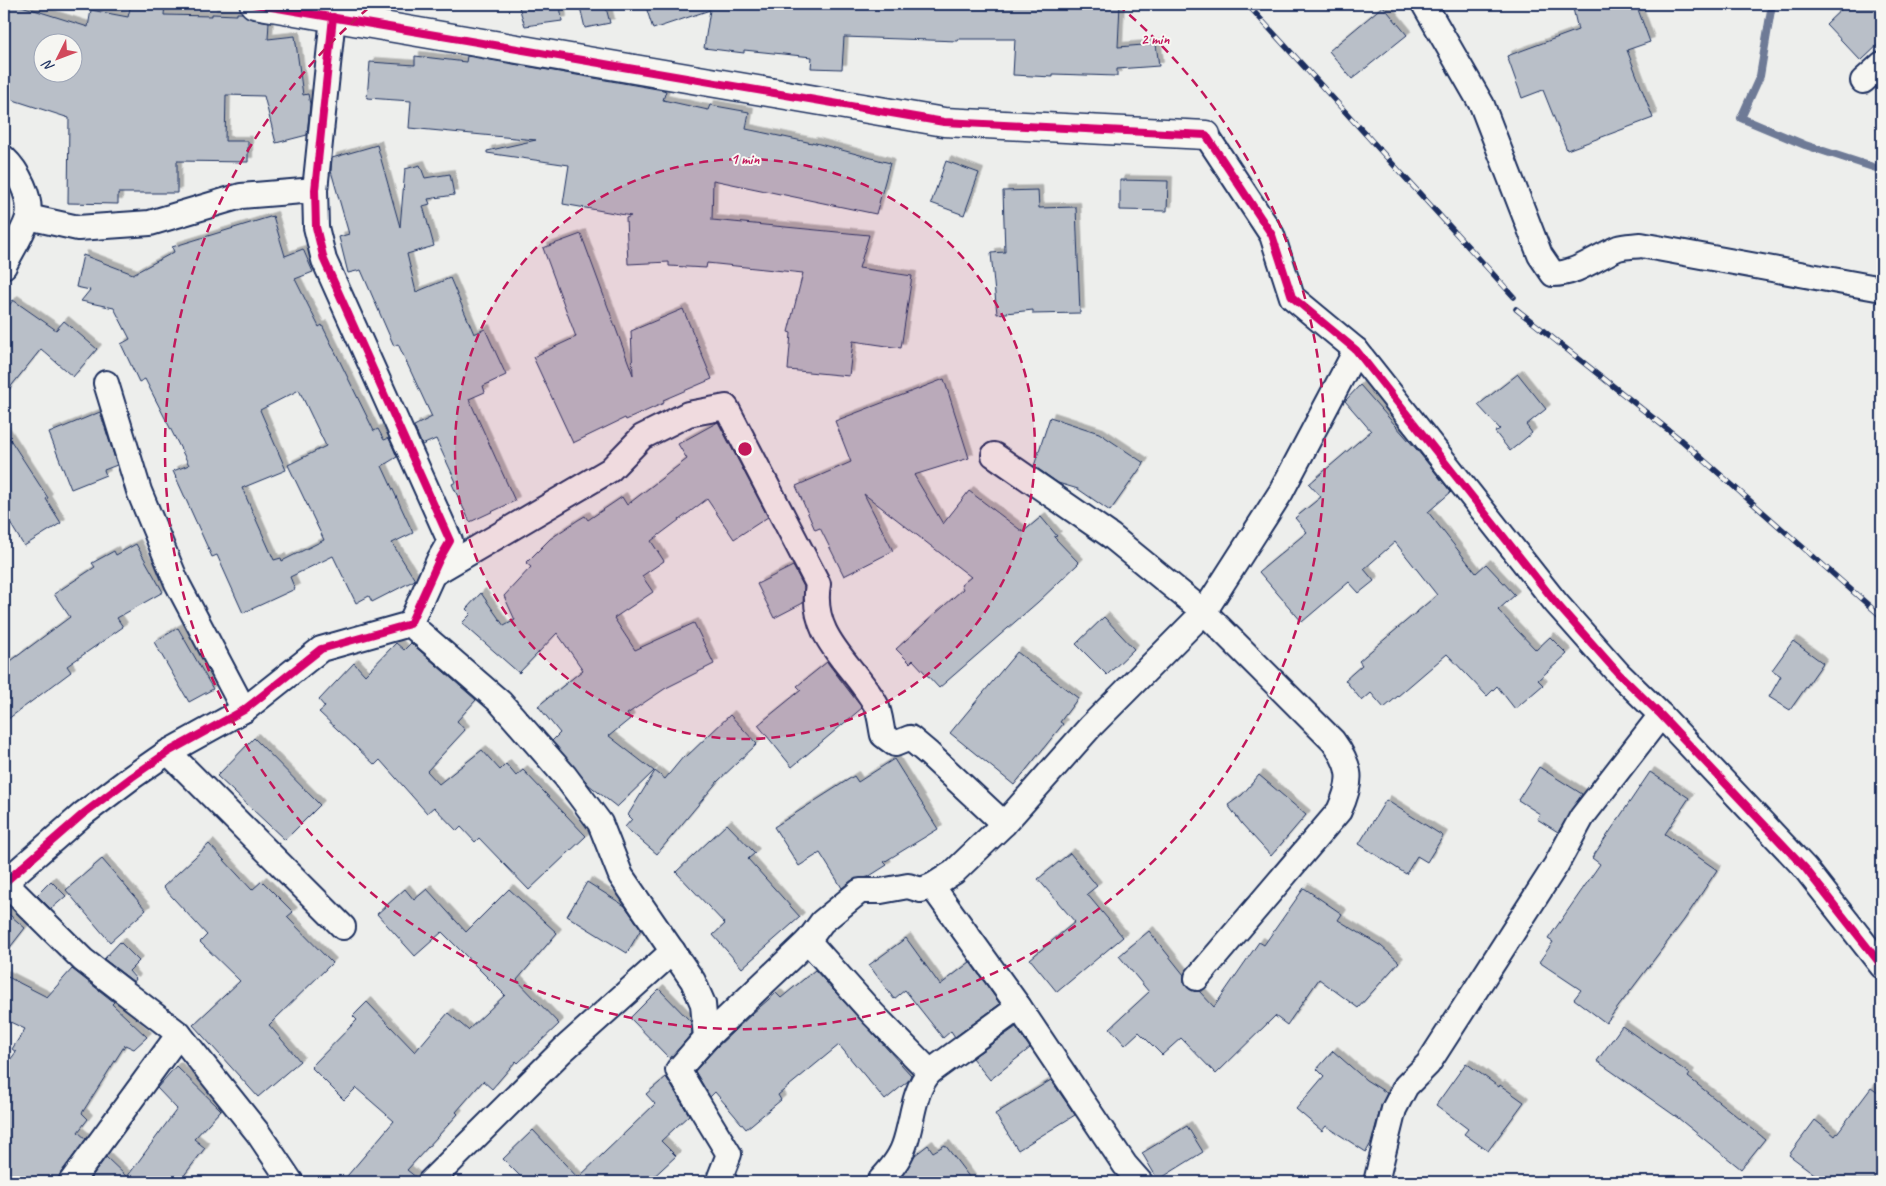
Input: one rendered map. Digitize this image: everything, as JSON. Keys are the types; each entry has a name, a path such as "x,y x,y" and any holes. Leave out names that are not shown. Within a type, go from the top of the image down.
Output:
{"street":[{"path":"254,4 944,122 1206,135 1272,234 1292,297 1356,350 1556,603 1618,673 1661,715 1805,868 1882,966"},
{"path":"1424,4 1482,105 1540,255 1553,274 1564,274 1619,248 1641,245 1882,289"},
{"path":"291,1182 258,1133 179,1034 83,960 4,882 83,814 168,752 244,710 321,649 410,624 450,541 324,260 316,227 315,190 333,17"},
{"path":"1863,81 1882,64"},
{"path":"4,158 19,176 26,196 28,217 4,266"},
{"path":"28,217 78,228 150,223 240,196 315,190"},
{"path":"725,1182 720,1177 729,1154 678,1070 706,1038 808,942 822,922 860,891 881,891 908,886 921,890 932,886 954,872 1004,824 1090,727 1204,612 1281,492 1356,350"},
{"path":"106,383 139,491 177,583 244,710"},
{"path":"433,574 610,470 642,436 688,414 726,407 818,584 816,598 824,632 876,706 883,735 895,744 910,738 930,754 1004,824"},
{"path":"994,456 1111,536 1204,612 1333,741 1345,756 1349,774 1349,790 1339,811 1197,978"},
{"path":"410,624 500,702 565,776 600,824 621,876 673,951 703,1004 706,1038"},
{"path":"1376,1182 1394,1109 1406,1086 1428,1064 1556,865 1582,817 1661,715"},
{"path":"168,752 343,927"},
{"path":"932,886 1019,1006 1125,1165 1140,1182"},
{"path":"808,942 873,1014 930,1072"},
{"path":"430,1182 564,1050 673,951"},
{"path":"703,1004 737,1009"},
{"path":"879,1182 899,1158 905,1145 921,1082 930,1072 1019,1006"},
{"path":"71,1182 179,1034"}],"building":[{"path":"4,4 15,4 88,27 91,10 128,17 131,4 165,4 164,15 212,16 212,14 237,15 237,13 242,13 251,19 269,22 268,39 295,36 303,95 308,94 310,104 307,135 276,143 264,96 226,95 225,141 248,141 248,162 177,161 177,193 118,193 118,204 68,203 69,118 4,97"},
{"path":"518,4 560,4 562,21 525,26"},
{"path":"605,4 610,23 585,28 580,7"},
{"path":"645,4 1120,4 1118,47 1156,44 1159,66 1117,69 1117,76 1053,74 1053,77 1013,75 1015,39 958,39 958,41 844,37 842,69 811,68 812,57 744,50 744,53 704,48 710,10 653,29"},
{"path":"1572,4 1636,4 1650,42 1627,50 1653,118 1567,150 1543,90 1522,98 1507,56 1578,30"},
{"path":"1847,4 1882,4 1882,41 1861,61 1826,24"},
{"path":"1383,6 1407,35 1352,79 1329,51"},
{"path":"415,56 466,62 467,56 663,90 666,91 663,100 708,110 710,105 749,112 746,129 812,142 890,163 876,214 713,180 712,220 869,235 859,268 912,276 901,348 853,341 849,376 788,370 791,333 788,332 803,273 707,263 706,268 669,266 669,262 628,264 626,218 631,216 563,204 569,165 487,153 487,151 536,140 409,128 411,101 367,98 370,62 415,65"},
{"path":"377,145 400,227 405,169 420,165 425,178 450,174 454,195 428,199 430,204 423,206 434,246 407,254 416,292 450,278 474,334 485,329 506,375 483,386 485,392 469,399 515,501 470,522 452,484 456,482 436,439 422,445 414,426 432,417 398,344 394,346 361,270 348,273 339,237 349,234 331,171 332,158"},
{"path":"946,161 979,173 964,215 931,203"},
{"path":"1120,180 1168,181 1167,211 1120,210"},
{"path":"1038,190 1039,208 1076,207 1080,313 1033,314 1033,310 997,314 991,253 1005,252 1003,191"},
{"path":"273,216 285,256 303,249 313,272 295,279 319,327 322,325 374,431 378,429 384,440 389,438 397,457 382,466 413,533 392,543 415,580 372,602 369,596 356,603 333,556 290,577 295,589 243,613 217,555 212,557 173,471 189,465 145,379 139,382 121,344 130,339 114,308 81,301 90,290 76,287 83,255 133,274 174,252 172,247","holes":["299,390 326,446 288,465 324,540 282,561 281,558 274,560 242,488 286,470 260,410"]},
{"path":"581,234 633,375 631,331 683,309 712,379 663,400 664,403 626,420 625,418 573,443 533,357 576,337 543,248"},
{"path":"13,300 56,330 64,321 97,349 73,377 41,349 4,395 4,313"},
{"path":"1518,374 1546,409 1526,425 1532,433 1510,451 1495,432 1500,429 1478,405"},
{"path":"944,379 969,458 914,475 943,524 969,491 1023,532 1041,517 1057,536 1054,537 1079,563 1038,602 939,688 913,660 910,663 896,649 963,589 961,585 971,577 864,494 893,551 844,576 820,528 815,530 796,486 851,462 835,421"},
{"path":"1360,385 1451,492 1428,512 1476,573 1486,564 1515,595 1498,610 1536,650 1550,637 1567,654 1538,680 1543,685 1515,709 1497,686 1487,696 1447,654 1384,708 1371,693 1362,701 1345,680 1362,665 1359,661 1437,595 1395,542 1364,569 1374,581 1359,593 1349,582 1302,622 1259,572 1307,532 1295,518 1321,497 1309,484 1371,431 1345,401"},
{"path":"100,412 117,465 104,470 106,475 71,489 49,433"},
{"path":"1050,417 1099,433 1144,463 1110,511 1078,489 1058,483 1034,466"},
{"path":"718,422 768,517 734,539 707,499 651,541 664,561 642,576 653,592 614,618 635,650 694,623 714,664 666,688 627,714 630,719 609,736 654,771 617,807 589,785 552,741 560,733 538,706 583,670 557,633 519,673 462,623 471,614 466,609 481,593 504,626 515,620 504,596 531,567 526,563 550,539 585,516 588,520 622,497 627,505 687,459 678,444"},
{"path":"4,430 48,498 46,499 61,523 24,546 4,513"},
{"path":"136,544 163,592 117,618 123,627 67,666 71,672 4,722 4,666 70,617 54,594 95,567 92,563 114,551 116,555"},
{"path":"793,566 804,587 803,603 774,618 757,584"},
{"path":"1104,617 1134,649 1107,675 1076,644"},
{"path":"178,628 213,689 189,702 154,642"},
{"path":"1793,641 1823,663 1790,710 1769,697 1781,676 1772,670"},
{"path":"396,643 404,650 411,643 476,700 457,721 465,730 427,771 439,784 482,750 500,770 506,764 516,776 523,770 586,836 529,890 479,838 475,842 461,827 457,831 434,807 427,813 380,760 375,765 319,712 325,707 319,700 354,663 365,675"},
{"path":"1017,652 1078,698 1060,722 1063,724 1014,785 950,733"},
{"path":"827,662 862,708 792,767 758,725 801,690 797,686"},
{"path":"730,715 757,744 718,781 657,854 625,827 632,819 628,815 655,771 665,779 684,756 686,757"},
{"path":"254,738 320,805 285,840 217,776"},
{"path":"894,759 938,829 884,862 887,865 868,877 852,880 842,888 820,853 799,866 774,827 854,776 858,782"},
{"path":"1539,767 1582,794 1558,832 1537,819 1540,814 1518,800"},
{"path":"1650,772 1689,798 1665,834 1717,870 1684,920 1606,1023 1574,999 1581,990 1539,962 1553,942 1548,939 1600,864 1592,858"},
{"path":"1259,775 1306,815 1271,856 1242,824 1228,805 1242,795"},
{"path":"1386,800 1443,836 1427,862 1417,856 1406,874 1359,844"},
{"path":"727,824 755,853 748,859 800,917 742,968 713,935 725,924 676,872"},
{"path":"209,844 252,890 262,881 293,912 287,917 332,963 269,1025 300,1061 258,1097 193,1025 240,981 200,942 207,935 163,887"},
{"path":"1070,853 1097,886 1087,894 1123,937 1057,992 1030,959 1075,922 1038,879"},
{"path":"102,859 146,910 110,942 66,890"},
{"path":"51,881 66,896 51,909 37,895"},
{"path":"587,882 625,906 641,929 627,953 567,916"},
{"path":"1304,888 1342,914 1338,920 1381,946 1399,962 1358,1008 1319,979 1287,1025 1275,1016 1216,1074 1181,1038 1162,1055 1139,1032 1125,1045 1110,1028 1149,992 1119,956 1149,931 1184,975 1184,982 1188,988 1199,991 1214,1007 1259,942 1264,945"},
{"path":"405,889 414,900 427,889 466,932 509,889 557,933 517,980 559,1024 518,1063 516,1061 492,1089 483,1081 456,1112 458,1114 407,1170 417,1178 417,1182 342,1182 394,1121 356,1088 344,1100 311,1067 357,1020 353,1016 367,1002 415,1052 448,1013 468,1030 505,995 442,932 415,956 377,914"},
{"path":"4,910 25,928 4,955"},
{"path":"906,938 940,985 970,962 1000,1004 955,1037 951,1031 943,1038 905,990 894,999 869,965"},
{"path":"120,942 139,961 129,971 136,979 134,982 104,959"},
{"path":"72,969 114,1002 112,1004 147,1037 134,1049 125,1045 82,1113 88,1119 78,1132 86,1139 60,1174 58,1182 4,1182 4,1068 16,1052 12,1049 25,1029 4,1019 4,975 47,997"},
{"path":"815,970 911,1075 908,1081 885,1100 839,1045 778,1095 781,1100 746,1129 715,1092 710,1097 695,1071 716,1048 776,993 781,998"},
{"path":"659,989 691,1022 692,1033 670,1059 630,1018"},
{"path":"1622,1026 1690,1074 1688,1077 1765,1139 1741,1169 1678,1118 1597,1061"},
{"path":"1016,1027 1030,1048 990,1080 972,1058"},
{"path":"1333,1051 1366,1080 1387,1093 1381,1106 1371,1143 1366,1152 1326,1126 1322,1131 1296,1109 1324,1076 1317,1069"},
{"path":"1466,1063 1499,1087 1500,1085 1524,1102 1488,1151 1464,1134 1468,1129 1436,1105"},
{"path":"176,1066 221,1110 194,1139 205,1148 179,1182 88,1182 106,1157 127,1177 177,1109 157,1088"},
{"path":"666,1077 689,1115 661,1141 676,1156 648,1182 526,1182 503,1159 533,1130 578,1178 655,1104 646,1094"},
{"path":"1051,1080 1075,1115 1018,1150 995,1114"},
{"path":"1871,1088 1882,1096 1882,1182 1825,1182 1789,1155 1815,1120 1835,1136"},
{"path":"1187,1126 1203,1152 1158,1180 1142,1153"},
{"path":"928,1145 933,1152 945,1145 973,1182 897,1182 915,1155"}],"waterway":[{"path":"1772,4 1760,76 1741,118 1805,145 1882,170"}],"railway":[{"path":"1247,4 1514,297"},
{"path":"1516,309 1681,440 1882,617"}],"cycle path":[{"path":"254,4 944,122 1206,135 1272,235 1292,297 1356,350 1556,603 1618,673 1661,715 1805,868 1882,966"},
{"path":"4,883 83,814 132,777 168,752 244,710 321,649 410,624 439,560 450,541 324,260 316,227 315,190 333,17"}]}
